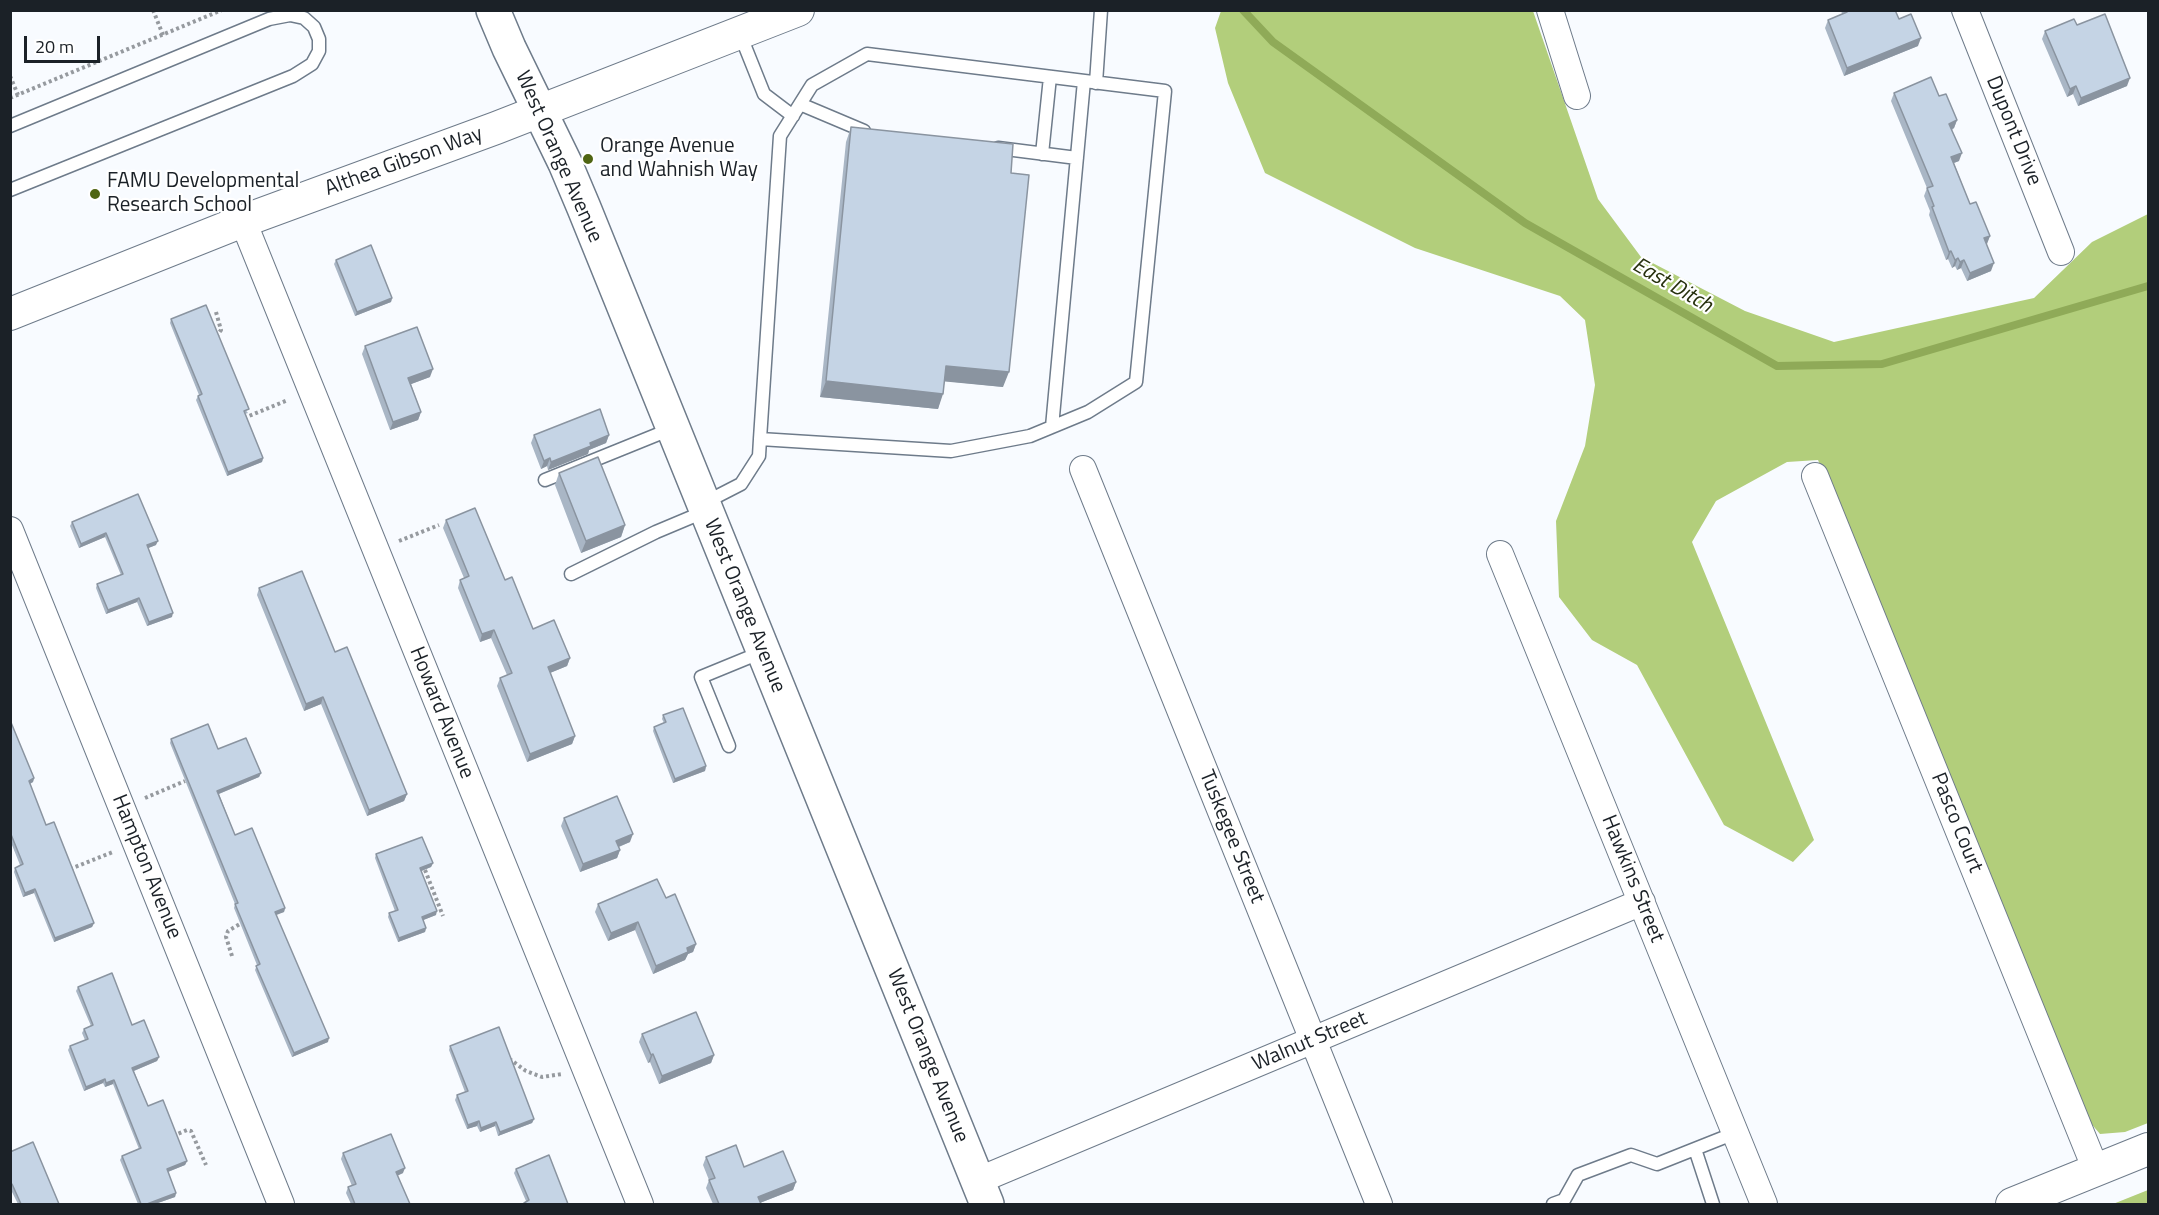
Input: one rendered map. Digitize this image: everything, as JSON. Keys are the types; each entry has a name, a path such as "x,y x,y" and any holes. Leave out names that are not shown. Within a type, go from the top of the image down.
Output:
{"main road":[{"name":"West Orange Avenue","path":"493,10 565,163 982,1193"}],"street":[{"name":"Althea Gibson Way","path":"10,314 243,220 540,111 798,10"},
{"path":"1550,10 1577,96"},
{"name":"Dupont Drive","path":"1965,10 2061,252"},
{"name":"Howard Avenue","path":"243,220 640,1204"},
{"name":"Tuskegee Street","path":"1083,470 1379,1204"},
{"name":"Pasco Court","path":"1815,476 2096,1170"},
{"name":"Hampton Avenue","path":"10,530 281,1204"},
{"name":"Hawkins Street","path":"1500,554 1764,1204"},
{"name":"Walnut Street","path":"982,1193 1313,1041 1642,902"},
{"path":"2012,1204 2148,1149"}],"lane":[{"path":"1052,427 1077,158 1101,10"},
{"path":"10,126 269,19 290,15 304,18 314,27 319,39 319,51 312,64 293,76 10,190"},
{"path":"739,33 764,94 793,116"},
{"path":"571,574 705,507 741,484 759,456 760,439 780,136 812,85 867,54 1165,91 1136,382 1088,412 1030,436 951,451 760,439"},
{"path":"1042,154 1050,77"},
{"path":"800,104 860,131 871,132"},
{"path":"985,147 1077,158"},
{"path":"544,480 673,428"},
{"path":"729,746 701,677 763,652"},
{"path":"1553,1204 1564,1200 1578,1175 1631,1155 1657,1164 1735,1133"},
{"path":"1695,1149 1713,1204"}],"path":[{"path":"153,10 163,35"},
{"path":"10,98 222,10"},
{"path":"10,76 18,95"},
{"path":"216,312 221,330 216,337"},
{"path":"244,418 311,390"},
{"path":"376,550 439,525"},
{"path":"122,808 185,782"},
{"path":"69,869 116,850"},
{"path":"425,870 443,916"},
{"path":"232,956 226,938 228,931 240,924"},
{"path":"509,1061 512,1060 526,1071 542,1077 565,1072"},
{"path":"174,1136 187,1130 191,1131 206,1165"}],"green space":[{"path":"1221,11 1533,11 1598,199 1641,257 1745,311 1834,342 2034,298 2092,242 2148,214 2148,1123 2125,1132 2100,1134 2089,1121 1818,460 1787,462 1716,501 1692,542 1814,840 1793,862 1724,825 1637,665 1592,640 1559,597 1556,521 1585,446 1595,385 1585,320 1560,296 1415,248 1265,173 1228,83 1215,28"},
{"path":"2148,1190 2148,1204 2113,1204"}],"building":[{"path":"1847,10 1895,10 1899,19 1911,14 1921,38 1847,68 1828,20"},
{"path":"2105,14 2130,78 2081,98 2076,86 2070,89 2045,31 2074,19 2077,25"},
{"path":"1931,77 1939,96 1946,94 1957,120 1949,124 1962,153 1951,157 1970,204 1976,202 1990,236 1984,238 1994,263 1970,273 1964,260 1960,262 1958,258 1955,260 1951,251 1949,252 1927,188 1933,186 1894,93"},
{"path":"851,127 1013,144 1011,173 1029,175 1009,372 946,366 943,394 826,381"},
{"path":"371,245 392,298 357,312 336,260"},
{"path":"206,305 249,409 244,411 263,458 228,472 198,396 202,394 171,319"},
{"path":"417,327 433,369 408,378 421,412 393,422 365,346"},
{"path":"600,409 609,435 590,443 591,446 551,462 550,458 544,461 534,435"},
{"path":"598,457 625,525 586,541 559,473"},
{"path":"138,494 158,541 147,545 173,613 149,622 139,598 108,610 97,584 123,574 106,533 81,544 72,522"},
{"path":"475,508 505,580 512,577 533,629 554,620 570,658 548,667 575,736 530,754 500,678 512,673 494,630 482,634 460,580 469,576 446,520"},
{"path":"302,571 335,652 347,647 407,794 369,810 323,697 306,704 259,588"},
{"path":"683,708 706,766 675,779 654,727 666,722 663,715"},
{"path":"10,720 34,778 29,781 46,825 54,822 94,923 55,938 35,889 25,893 15,868 23,864 10,832"},
{"path":"208,724 218,749 246,738 261,773 217,791 235,835 252,828 285,908 275,912 329,1038 294,1053 256,966 260,964 235,904 238,903 171,739"},
{"path":"617,796 633,834 616,841 620,850 583,864 564,818"},
{"path":"422,837 433,863 420,868 437,911 422,917 426,928 399,938 389,913 398,910 376,854"},
{"path":"657,879 666,898 675,894 696,944 687,948 688,952 656,966 638,922 611,933 598,904"},
{"path":"112,973 132,1025 144,1020 159,1057 132,1068 148,1106 163,1100 187,1161 167,1169 176,1193 147,1204 141,1204 122,1156 141,1148 114,1080 106,1083 105,1079 86,1087 70,1046 88,1039 84,1029 93,1025 78,987"},
{"path":"696,1012 714,1055 662,1076 642,1034"},
{"path":"499,1027 534,1119 500,1132 496,1122 481,1128 479,1121 468,1125 457,1095 468,1091 450,1046"},
{"path":"391,1134 405,1168 396,1172 410,1204 355,1204 348,1187 356,1184 343,1153"},
{"path":"33,1142 59,1204 21,1204 10,1184 10,1152"},
{"path":"736,1145 744,1167 783,1151 796,1182 758,1197 761,1204 719,1204 709,1180 715,1178 706,1157"},
{"path":"549,1155 568,1204 524,1204 529,1200 516,1169"}],"waterway":[{"name":"East Ditch","path":"1243,10 1273,42 1525,223 1777,366 1882,364 2148,286"}],"place":[{"name":"Orange Avenue and Wahnish Way","path":"588,159"},
{"name":"FAMU Developmental Research School","path":"95,194"}]}
